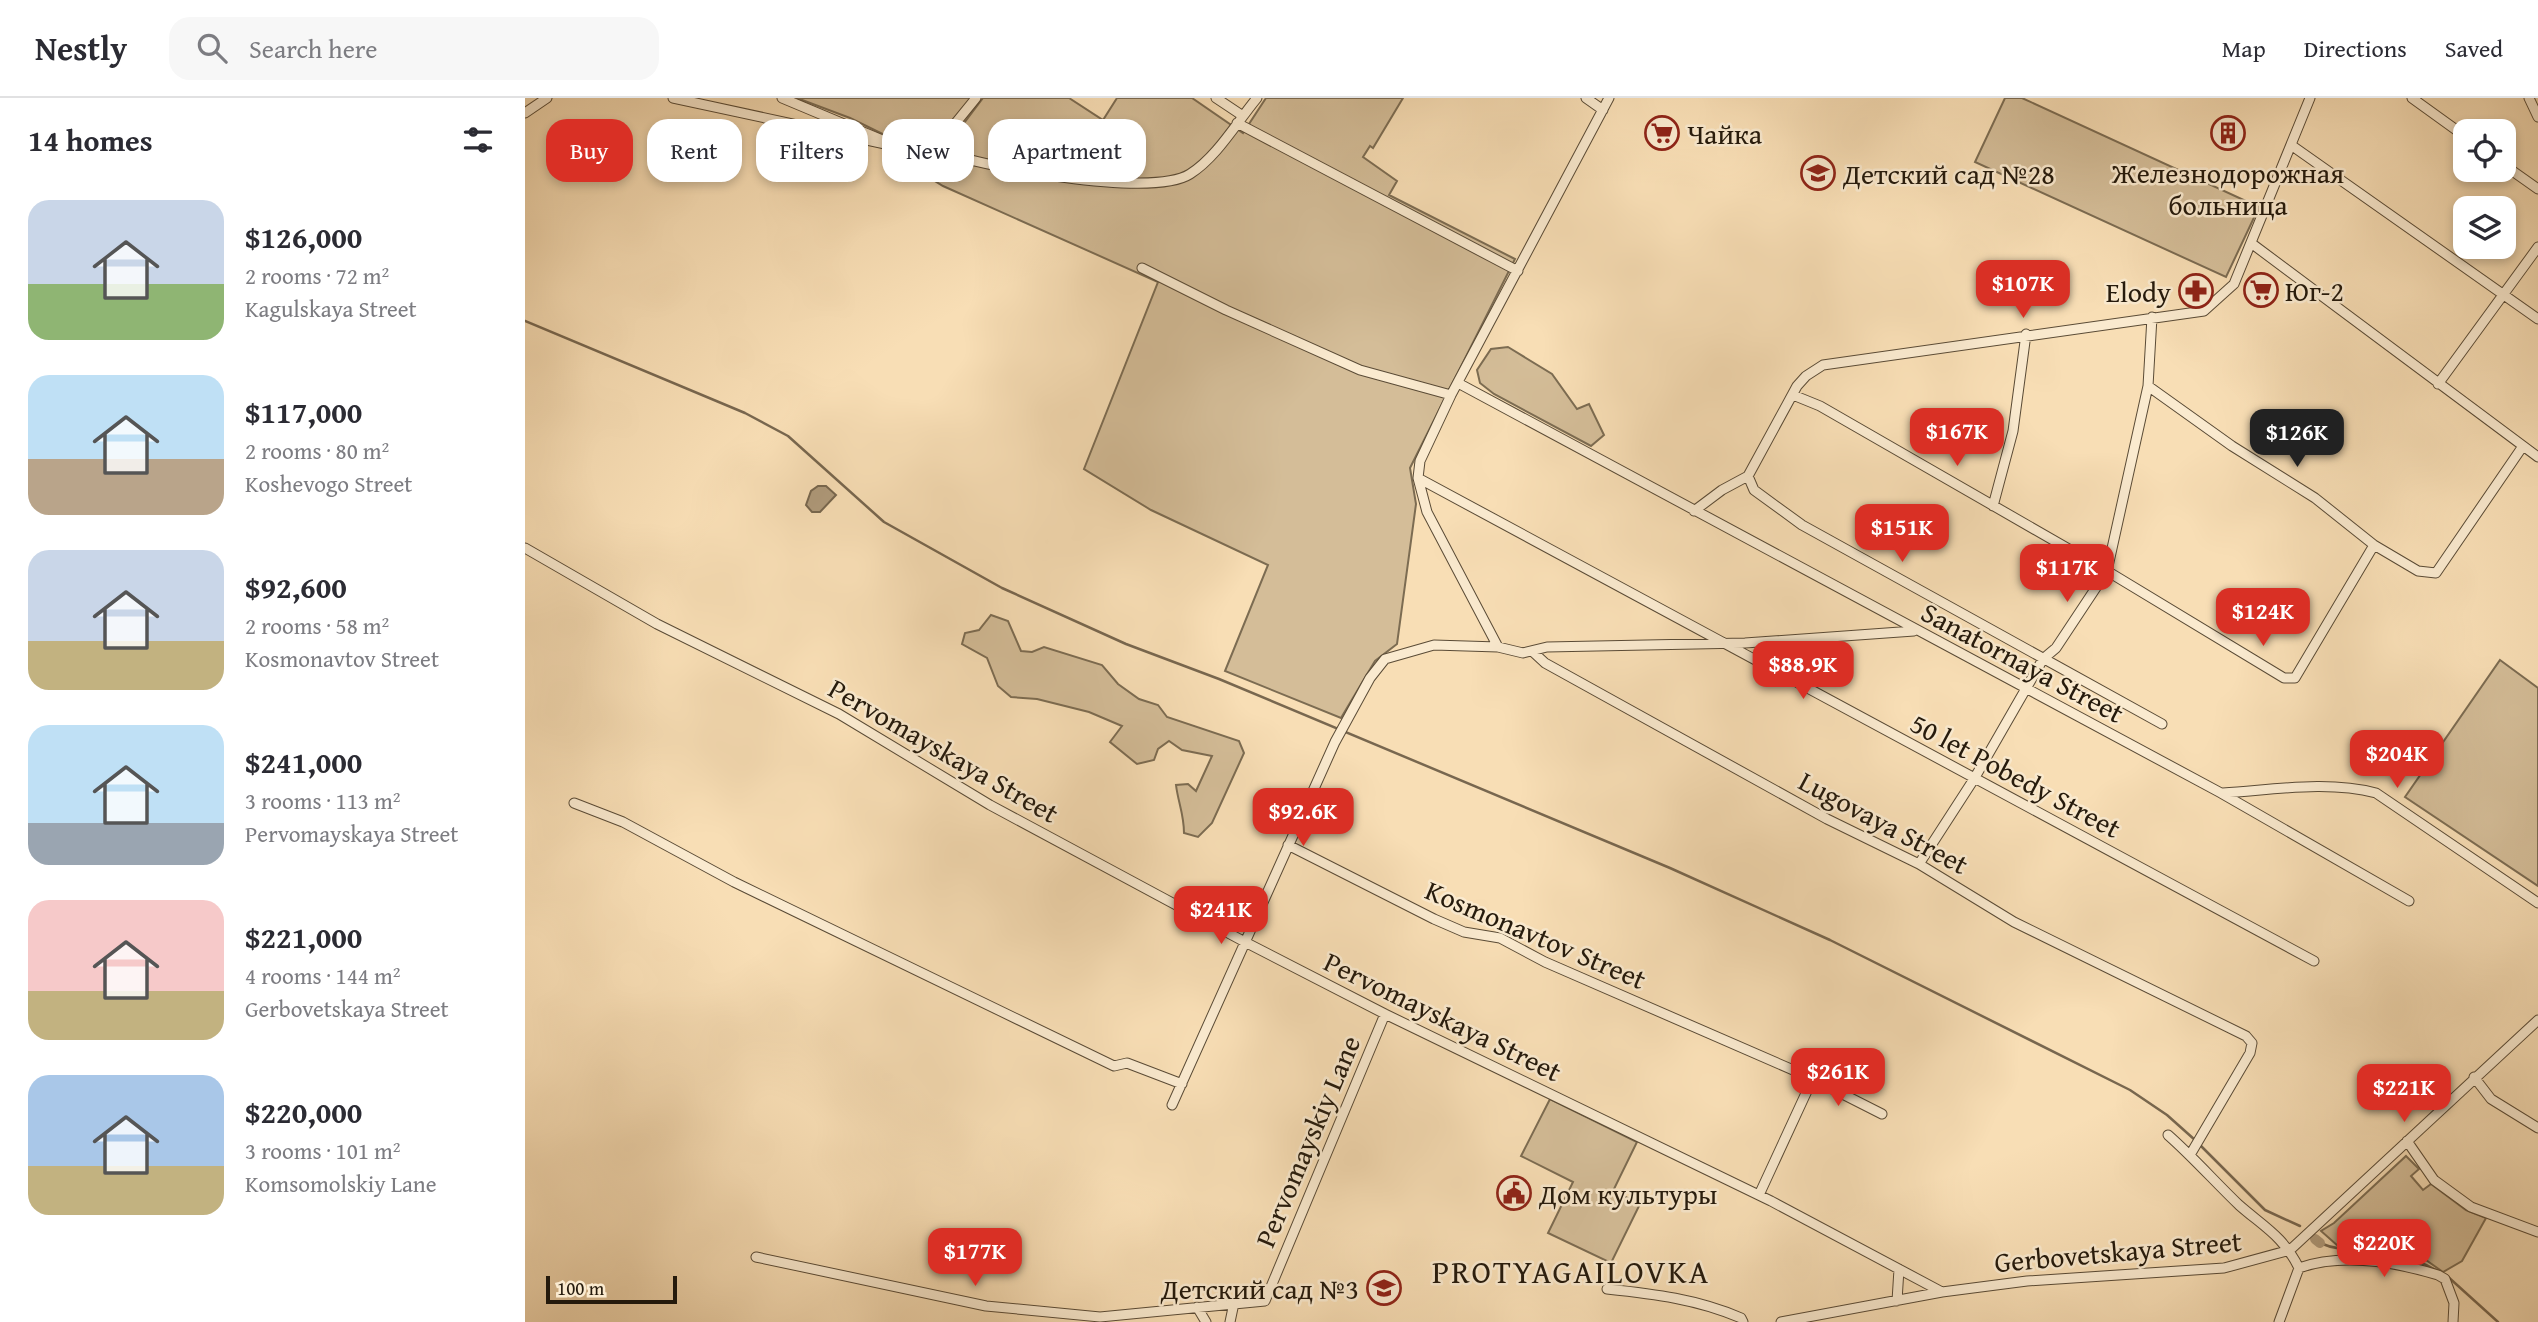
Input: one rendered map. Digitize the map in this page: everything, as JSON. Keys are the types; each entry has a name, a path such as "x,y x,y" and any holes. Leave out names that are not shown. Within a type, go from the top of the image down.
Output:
{"street":[{"path":"525,113 547,98"},
{"path":"673,98 882,144"},
{"path":"782,98 882,141"},
{"path":"958,119 976,98"},
{"path":"1216,98 1240,119 1518,271"},
{"path":"974,158 1063,179 1181,179 1197,169 1257,98"},
{"path":"1585,98 1603,110"},
{"path":"1498,647 1427,512 1417,478 1420,461 1451,395 1609,98"},
{"path":"1695,511 1722,490 1748,476 1805,376 1823,365 2026,334 2204,311 2234,284 2310,98"},
{"path":"2412,98 2453,128"},
{"path":"2529,98 2538,117"},
{"path":"2291,145 2538,319"},
{"path":"2516,173 2538,189"},
{"path":"2251,243 2538,457"},
{"path":"2438,384 2538,247"},
{"path":"1142,268 1226,310 1360,370 1451,395"},
{"path":"1919,864 1974,779 2043,659 2056,648 2107,570 2148,386 2152,317"},
{"path":"1993,506 2013,431 2026,334"},
{"name":"Sanatornaya Street","path":"1458,383 1915,631 2221,793 2409,901"},
{"path":"2148,386 2232,446 2315,498 2374,545 2418,571 2437,573 2523,446"},
{"path":"1795,391 2107,570 2284,678 2295,678 2374,545"},
{"path":"1748,476 1754,490 1802,525 2162,724"},
{"name":"50 let Pobedy Street","path":"1417,478 1730,644 1974,779 2314,961"},
{"name":"Pervomayskaya Street","path":"525,548 657,624 839,714 990,805 1245,942 1384,1014 1759,1195 1942,1292"},
{"path":"1172,1105 1335,742 1370,678 1385,659 1434,645 1498,647 1523,653 1547,647 1730,644 1915,631"},
{"name":"Lugovaya Street","path":"1532,651 1545,663 1568,676 1827,818 1919,864 2014,922 2246,1036 2252,1043 2250,1053 2195,1146"},
{"path":"2221,793 2325,787 2355,788 2376,793 2538,903"},
{"path":"574,803 623,822 734,882 1114,1066 1127,1063 1182,1084"},
{"name":"Kosmonavtov Street","path":"1289,845 1434,919 1464,932 1500,938 1545,962 1807,1076 1882,1114"},
{"name":"Pervomayskiy Lane","path":"756,1257 986,1306 1100,1317 1265,1301 1384,1014"},
{"name":"Gerbovetskaya Street","path":"1781,1322 1942,1292 2027,1281 2224,1268 2290,1250 2538,1020"},
{"path":"1759,1195 1807,1091 1807,1076"},
{"path":"2475,1077 2491,1099 2538,1128"},
{"path":"2168,1135 2195,1146 2241,1206 2268,1225 2290,1250 2299,1268 2279,1322"},
{"path":"2407,1141 2434,1180 2471,1207 2538,1233"},
{"path":"2299,1268 2323,1260 2365,1261 2438,1275 2445,1279 2454,1303 2453,1322"},
{"path":"1897,1301 1899,1269"},
{"path":"1607,1289 1663,1294 1710,1304 1741,1318 1743,1322"},
{"path":"1230,1322 1234,1303"},
{"path":"1197,1307 1206,1322"}],"shaded area":[{"path":"797,98 971,98 956,119 882,119 882,134 868,127 868,119 850,118"},
{"path":"983,98 1069,98 1101,119 988,119 988,182 1146,182 1146,119 1104,119 1117,98 1192,98 1243,133 1266,98 1403,98 1373,148 1370,146 1363,157 1397,181 1389,195 1515,259 1410,468 1416,504 1397,644 1375,661 1341,718 1225,671 1268,565 1151,510 1084,469 1158,282 937,182 974,182 974,119 967,119"},
{"path":"2005,98 2022,98 2259,207 2226,277 1975,162"},
{"path":"1508,347 1552,374 1577,409 1589,404 1604,435 1591,446 1494,394 1480,383 1477,370 1491,349"},
{"path":"818,486 826,486 836,495 820,512 812,512 806,505 811,491"},
{"path":"991,615 1008,621 1021,651 1032,652 1044,647 1102,665 1118,684 1139,699 1158,705 1167,717 1239,741 1244,753 1212,823 1198,837 1184,833 1176,785 1188,784 1196,791 1212,756 1182,750 1169,741 1158,749 1154,760 1137,764 1110,742 1122,726 1089,712 1037,699 1011,697 998,686 987,658 962,644 965,633 979,630"},
{"path":"2500,660 2538,688 2538,886 2405,797"},
{"path":"1550,1099 1637,1142 1613,1191 1640,1204 1611,1263 1548,1233 1573,1182 1521,1156"},
{"path":"2406,1156 2419,1169 2411,1176 2423,1190 2431,1184 2466,1210 2486,1218 2462,1261 2443,1272 2423,1258 2365,1247 2338,1246 2321,1231 2334,1223"}],"waterway":[{"path":"525,321 745,413 788,436 884,522 1002,588 1126,644 1219,679 1670,868 1830,940 2130,1090 2167,1115 2195,1140"},
{"path":"2200,1145 2265,1210 2300,1226"},
{"path":"2315,1239 2320,1243"},
{"path":"2320,1243 2342,1249 2395,1254 2440,1272"},
{"path":"2446,1275 2498,1322"}],"place":[{"name":"Чайка","path":"1662,133"},
{"name":"Железнодорожная больница","path":"2228,133"},
{"name":"Детский сад №28","path":"1818,173"},
{"name":"Юг-2","path":"2261,290"},
{"name":"Elody","path":"2196,291"},
{"name":"Дом культуры","path":"1514,1193"},
{"name":"Детский сад №3","path":"1384,1288"}],"district":[{"name":"PROTYAGAILOVKA","path":"1571,1271"}]}
